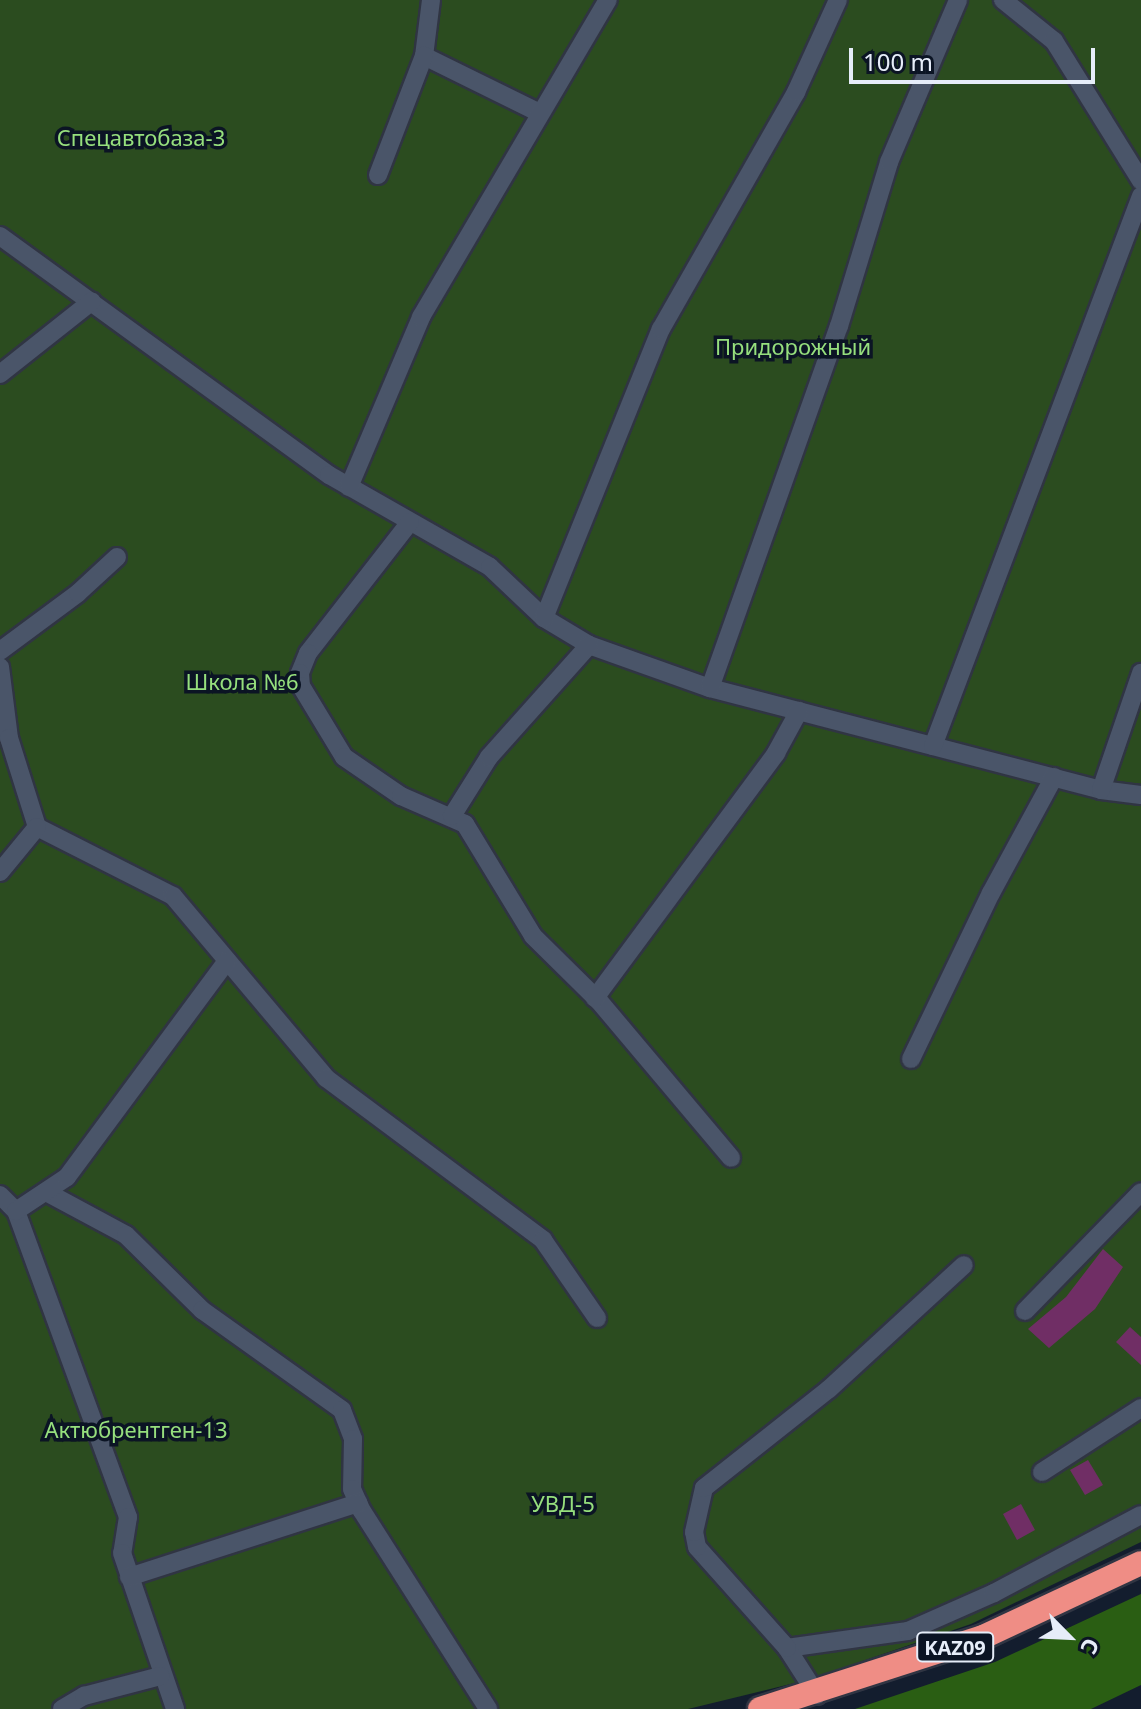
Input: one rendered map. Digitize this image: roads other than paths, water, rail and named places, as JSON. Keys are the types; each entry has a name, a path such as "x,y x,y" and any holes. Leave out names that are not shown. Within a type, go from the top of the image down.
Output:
{"highway":[{"name":"KAZ09","path":"760,1709 817,1695 983,1637 1141,1563"}],"lane":[{"path":"378,175 424,56 431,0"},
{"path":"349,487 421,317 538,112 608,0"},
{"path":"544,618 661,329 796,92 838,0"},
{"path":"710,688 839,326 889,162 958,0"},
{"path":"1003,0 1054,41 1141,181"},
{"path":"424,56 538,112"},
{"path":"933,746 1141,196"},
{"path":"0,236 349,487 490,567 544,618 589,645 710,688 1101,790 1141,795"},
{"path":"0,374 92,301"},
{"path":"410,522 308,653 300,673 301,686 344,757 401,796 452,816 481,849 533,936 595,998 731,1158"},
{"path":"0,651 78,593 117,557"},
{"path":"452,816 489,757 589,645"},
{"path":"0,667 9,738 37,827 173,896 326,1078 543,1240 597,1318"},
{"path":"1101,790 1141,673"},
{"path":"595,998 776,753 799,711"},
{"path":"911,1059 984,906 1054,777"},
{"path":"0,872 37,827"},
{"path":"16,1211 48,1193 67,1177 227,961"},
{"path":"1025,1311 1141,1192"},
{"path":"48,1193 126,1235 202,1310 342,1410 353,1439 350,1466 358,1503 488,1709"},
{"path":"0,1195 16,1211 128,1517 122,1553 160,1676 175,1709"},
{"path":"817,1695 787,1648 697,1547 694,1532 704,1488 829,1389 964,1265"},
{"path":"1042,1472 1141,1408"},
{"path":"129,1577 358,1503"},
{"path":"787,1648 908,1631 994,1593 1141,1515"},
{"path":"62,1709 84,1696 160,1676"}],"park label":[{"name":"Спецавтобаза-3","path":"141,138"},
{"name":"Придорожный","path":"793,347"},
{"name":"Школа №6","path":"242,682"},
{"name":"Актюбрентген-13","path":"136,1430"},
{"name":"УВД-5","path":"563,1504"}]}
